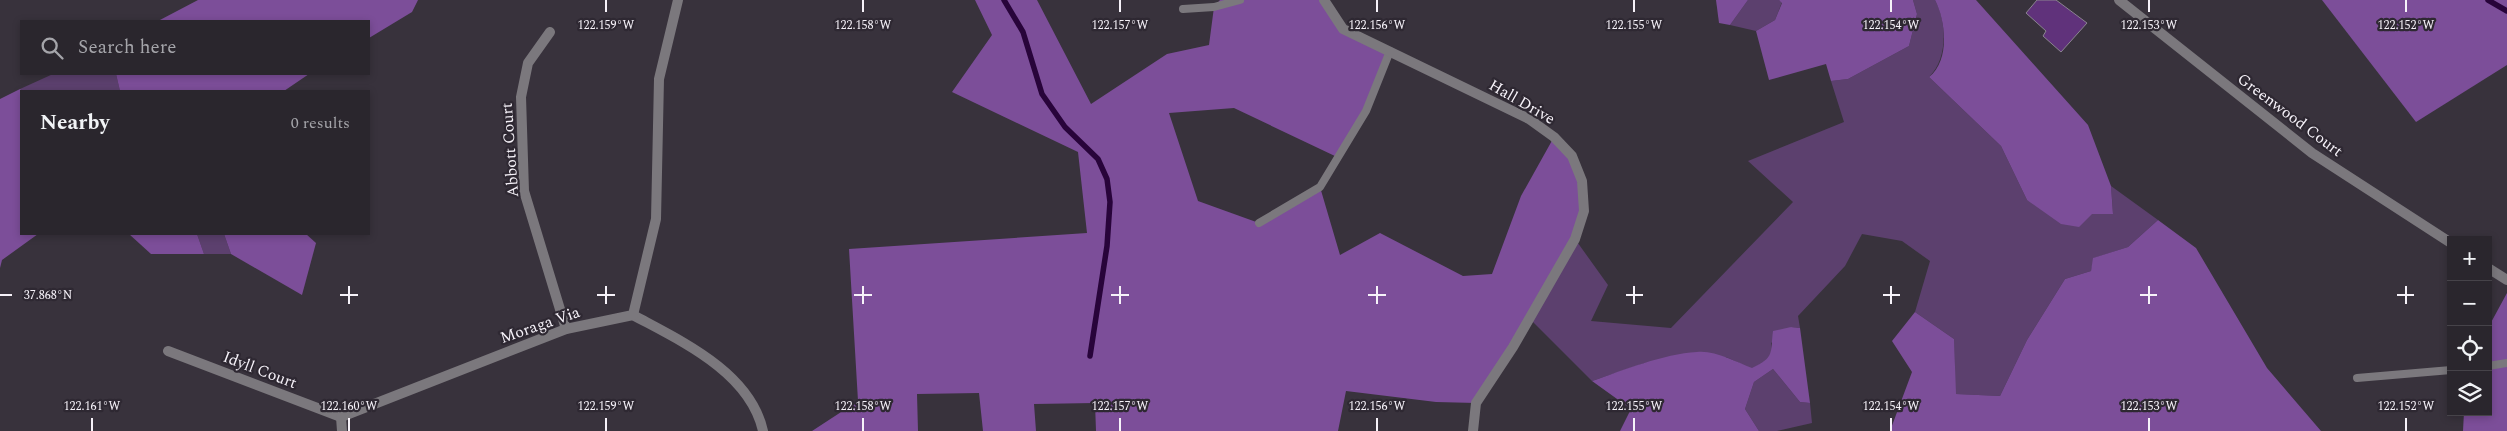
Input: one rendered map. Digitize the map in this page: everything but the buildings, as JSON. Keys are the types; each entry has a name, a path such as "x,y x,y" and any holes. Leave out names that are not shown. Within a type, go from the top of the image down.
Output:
{"street":[{"path":"678,0 659,79 656,219 633,315 698,350 741,388 760,416 763,431"},
{"name":"Hall Drive","path":"1324,0 1343,29 1529,120 1554,137 1572,156 1582,181 1584,211 1575,239 1513,347 1476,403 1473,431"},
{"name":"Greenwood Court","path":"2119,0 2312,153 2447,240"},
{"name":"Abbott Court","path":"550,32 528,63 520,97 524,192 566,329"},
{"path":"2492,271 2507,280"},
{"name":"Moraga Via","path":"340,417 566,329 633,315"},
{"name":"Idyll Court","path":"168,351 340,417"},
{"path":"340,417 342,431"}],"lane":[{"path":"1183,8 1214,7 1240,0"},
{"path":"1259,223 1320,187 1366,111 1390,51"},
{"path":"2492,365 2507,363"},
{"path":"2357,378 2447,370"}],"shaded area":[{"path":"198,0 418,0 412,12 370,37 370,20 160,20"},
{"path":"975,0 1037,0 1091,104 1167,54 1209,45 1214,7 1220,0 1324,0 1343,29 1390,51 1366,111 1337,157 1234,108 1169,113 1198,201 1259,223 1320,187 1340,255 1380,233 1463,276 1492,274 1521,196 1554,137 1572,156 1584,211 1575,239 1476,403 1436,402 1346,391 1338,431 1096,431 1095,403 1034,404 1036,431 983,431 979,393 917,394 918,431 812,431 858,401 849,249 1087,233 1078,152 952,92 992,35"},
{"path":"1716,0 1748,0 1730,25 1719,23"},
{"path":"1748,0 1779,0 1782,2 1775,20 1756,31 1730,25"},
{"path":"1779,0 1913,0 1917,14 1909,46 1848,79 1831,81 1826,64 1769,80 1756,31 1775,20 1782,3"},
{"path":"1913,0 1935,0 1942,19 1944,40 1940,60 1929,77 2001,146 2027,200 2092,214 2113,213 2111,186 2158,220 2128,247 2094,258 2091,271 2065,279 2027,340 2000,396 1955,394 1954,339 1915,312 1930,261 1902,241 1862,234 1845,266 1798,316 1800,328 1791,327 1771,343 1772,355 1752,369 1726,357 1645,363 1592,381 1529,318 1575,239 1608,285 1591,321 1671,328 1793,202 1748,161 1844,122 1831,81 1848,79 1909,46 1917,14"},
{"path":"1935,0 1976,0 2088,125 2111,186 2113,214 2092,214 2079,227 2061,224 2027,200 2001,146 1929,77 1936,70 1940,61 1944,40 1942,19"},
{"path":"2322,0 2507,0 2507,65 2416,122"},
{"path":"51,75 116,75 120,90 22,90 20,89"},
{"path":"116,75 308,75 285,90 120,90"},
{"path":"20,89 22,90 20,235 37,235 2,260 0,268 0,99"},
{"path":"2158,220 2196,248 2267,368 2321,431 1890,431 1912,372 1892,341 1915,312 1954,339 1956,394 2000,396 2027,340 2065,279 2091,271 2093,258 2128,247"},
{"path":"130,235 197,235 204,254 151,254"},
{"path":"197,235 224,235 231,254 204,254"},
{"path":"224,235 307,235 316,243 302,295 231,254"},
{"path":"2507,293 2507,431 2463,431 2464,416 2492,416 2492,321"},
{"path":"1791,327 1800,328 1810,403 1800,402 1773,369 1754,382 1745,409 1759,431 1620,431 1631,409 1592,381 1657,359 1684,353 1711,353 1752,368 1768,358 1773,331"},
{"path":"1773,369 1800,402 1810,403 1812,423 1777,431 1759,431 1745,409 1754,382"}],"waterway":[{"path":"1004,0 1023,32 1042,94 1065,127 1098,159 1107,179 1110,202 1107,246 1090,356"},
{"path":"2488,0 2507,11"}]}
